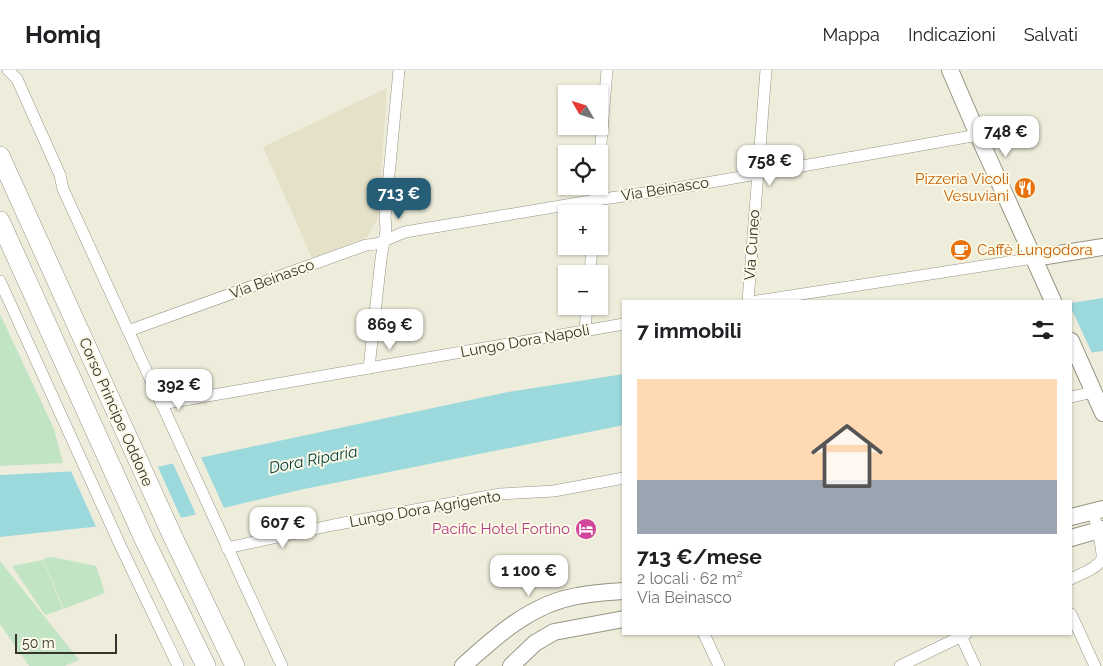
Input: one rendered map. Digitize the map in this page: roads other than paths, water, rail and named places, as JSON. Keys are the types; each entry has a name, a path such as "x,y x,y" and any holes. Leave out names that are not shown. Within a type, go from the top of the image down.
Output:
{"main road":[{"name":"Corso Principe Oddone","path":"0,156 172,535 235,666"},
{"name":"Corso Principe Oddone","path":"0,221 145,541 206,666"}],"street":[{"path":"8,70 17,79 60,174 63,190 282,666"},
{"path":"369,368 386,230 385,217 399,70"},
{"path":"601,145 607,70"},
{"name":"Via Cuneo","path":"748,300 766,70"},
{"path":"950,70 1053,300"},
{"name":"Via Beinasco","path":"128,331 366,245 376,245 405,232 672,189 978,135"},
{"path":"596,195 596,205"},
{"path":"763,300 1102,246"},
{"path":"0,281 178,666"},
{"path":"585,330 586,315"},
{"name":"Lungo Dora Napoli","path":"161,404 622,324"},
{"path":"1072,344 1103,413"},
{"path":"1072,397 1094,392"},
{"name":"Lungo Dora Agrigento","path":"228,548 333,525 500,494 554,491 622,478"},
{"path":"1072,516 1098,510 1103,546 1102,559 1094,567 1072,578"},
{"path":"1072,538 1100,529"},
{"path":"463,666 523,617 576,596 622,591"},
{"path":"1072,616 1095,666"},
{"path":"511,666 534,643 554,632 622,619"},
{"path":"704,635 719,666"},
{"path":"900,666 962,635 975,666"}],"water":[{"path":"1103,298 1103,351 1072,355 1072,303"},
{"name":"Dora Riparia","path":"622,374 622,425 304,489 185,517 0,537 0,475 157,467 508,392"}],"place":[{"name":"Pizzeria Vicoli Vesuviani","path":"1025,188"},
{"name":"Caffè Lungodora","path":"961,250"},
{"name":"Pacific Hotel Fortino","path":"586,529"}]}
